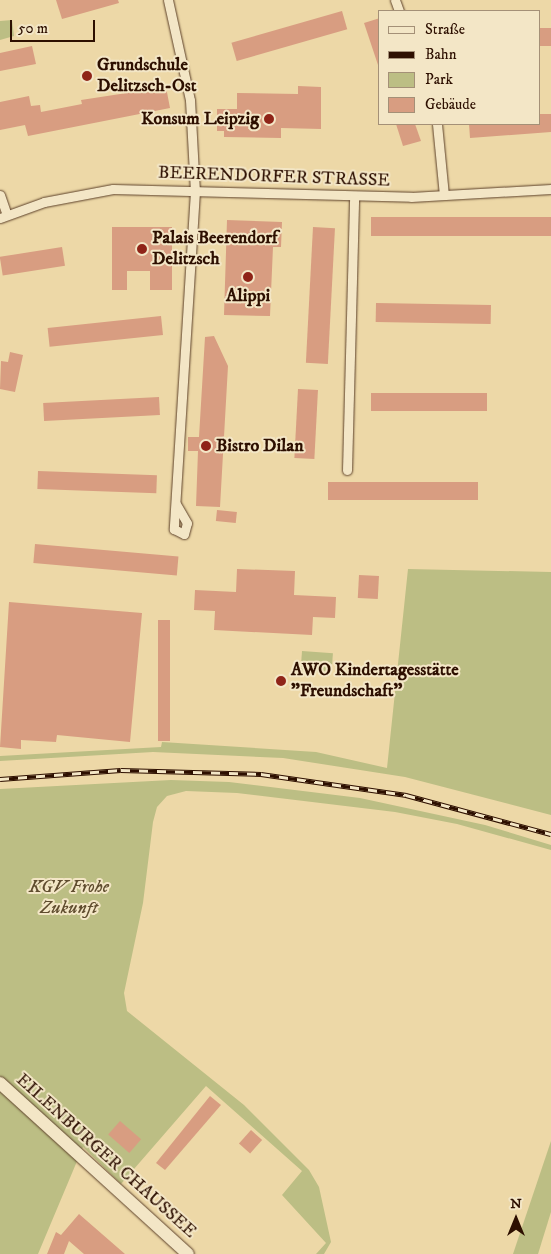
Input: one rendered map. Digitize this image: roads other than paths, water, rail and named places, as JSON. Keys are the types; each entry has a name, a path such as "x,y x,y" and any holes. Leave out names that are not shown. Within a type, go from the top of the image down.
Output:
{"street":[{"path":"168,0 190,100 195,191 176,504"},
{"path":"437,125 444,195"},
{"name":"BEERENDORFER STRASSE","path":"4,216 92,191 195,191 354,196 444,195 551,189"},
{"path":"0,194 4,216"},
{"path":"346,470 354,196"},
{"name":"EILENBURGER CHAUSSEE","path":"0,1083 188,1254"}],"railway":[{"path":"0,779 121,770 261,774 406,795 551,834"}],"place":[{"name":"Grundschule Delitzsch-Ost","path":"87,76"},
{"name":"Konsum Leipzig","path":"269,119"},
{"name":"Palais Beerendorf Delitzsch","path":"142,249"},
{"name":"Alippi","path":"248,277"},
{"name":"Bistro Dilan","path":"206,446"},
{"name":"AWO Kindertagesstätte \"Freundschaft\"","path":"281,681"}],"park label":[{"name":"KGV Frohe Zukunft","path":"69,898"}]}
